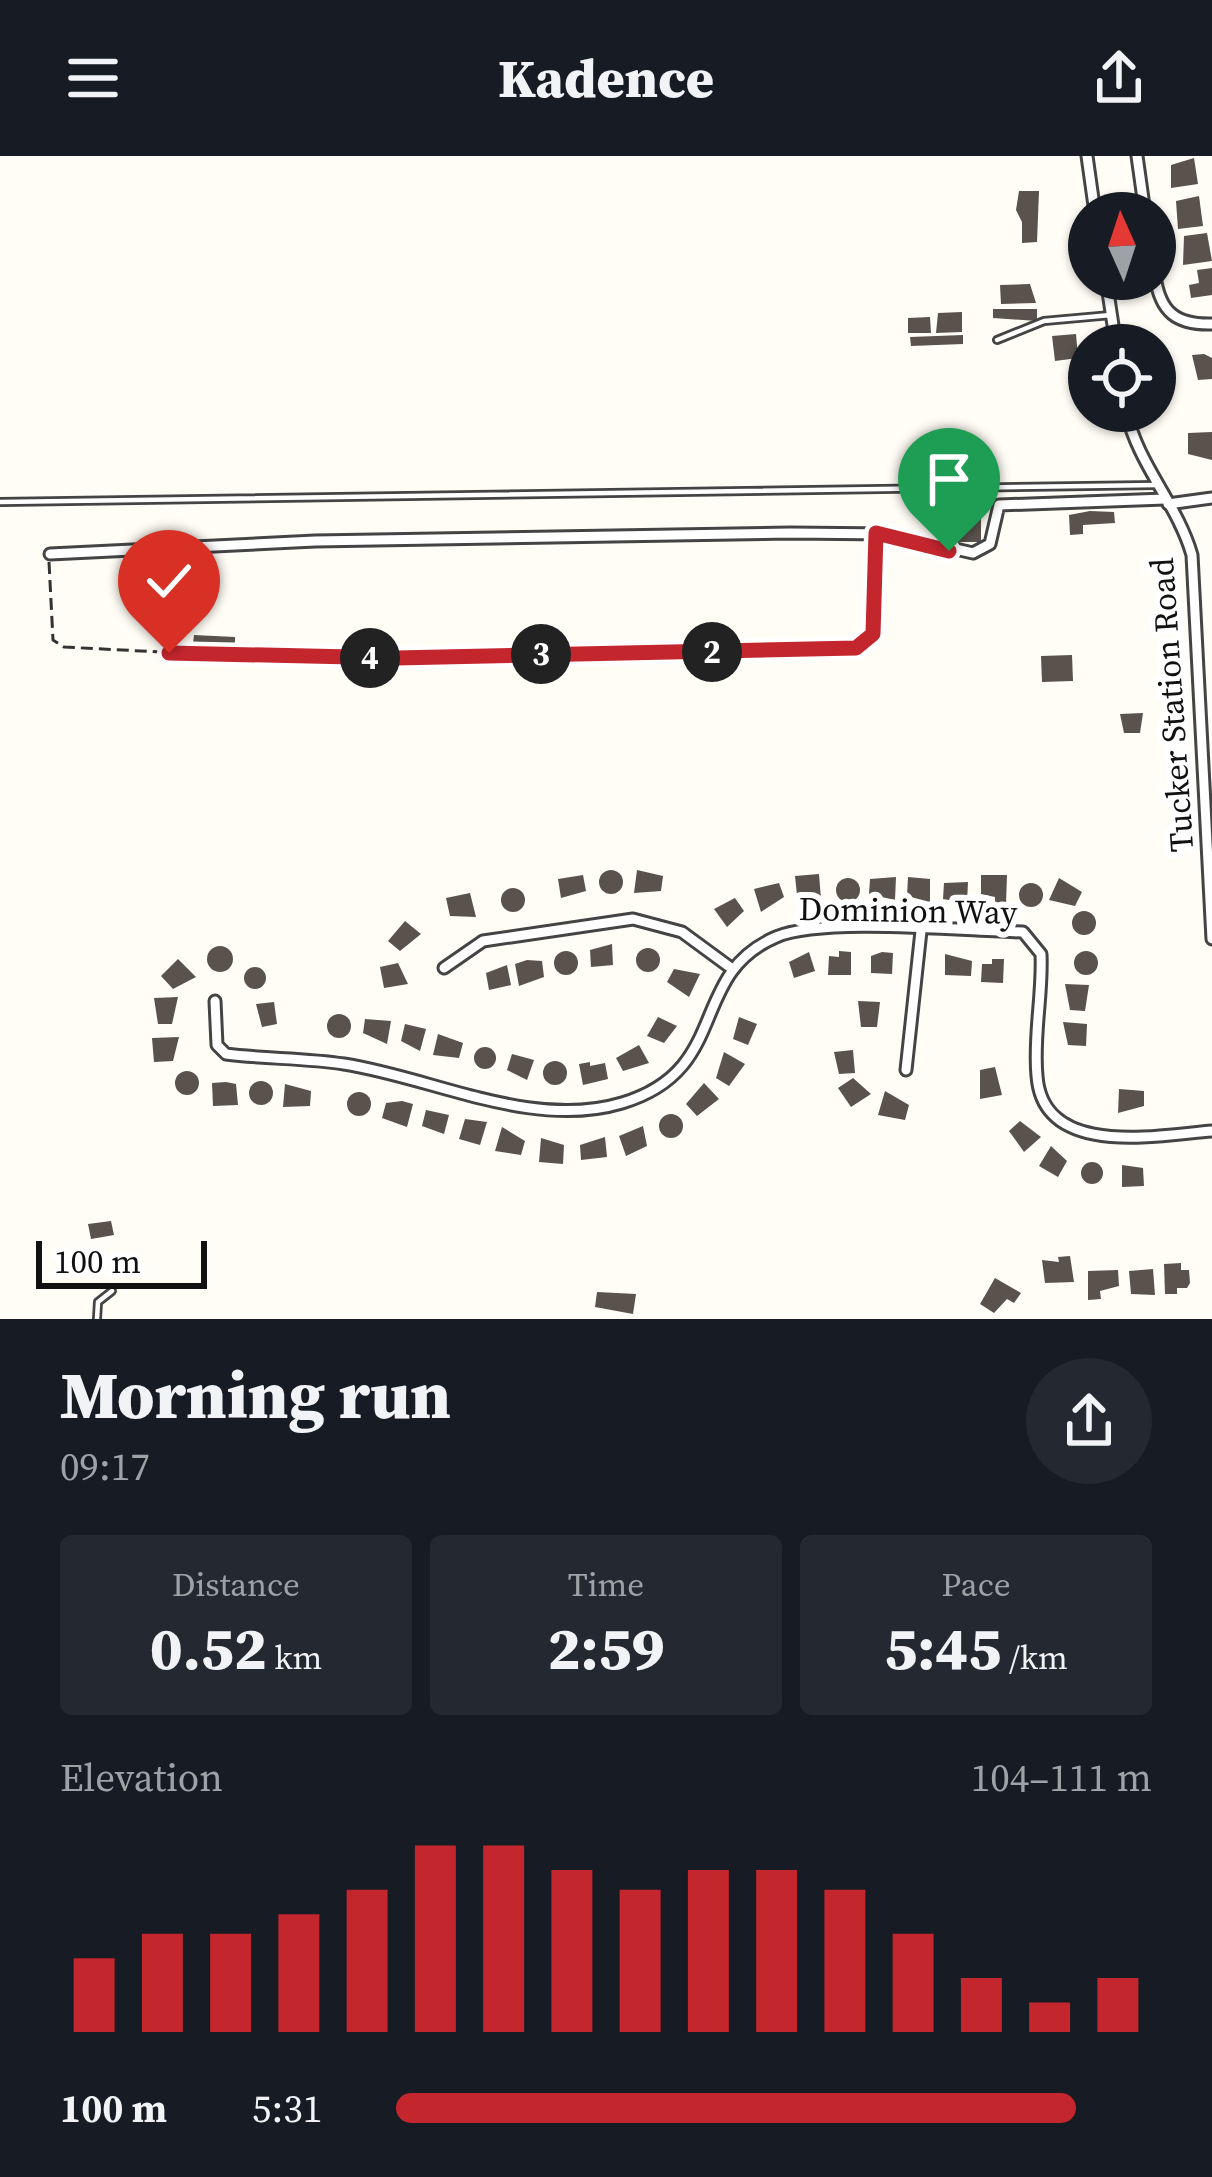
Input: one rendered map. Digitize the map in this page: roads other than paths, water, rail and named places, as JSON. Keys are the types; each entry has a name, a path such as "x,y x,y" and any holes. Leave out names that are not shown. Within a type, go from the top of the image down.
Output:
{"street":[{"path":"1087,156 1093,192"},
{"path":"1137,156 1142,192"},
{"path":"1109,300 1112,324"},
{"path":"1161,300 1172,317 1189,325 1212,324"},
{"name":"Tucker Station Road","path":"1132,432 1139,455 1186,534 1194,572 1212,939"},
{"path":"50,554 315,541 876,533 973,553 990,544 999,506 1212,498"},
{"path":"533,655 863,646 874,629 876,533"},
{"path":"215,1001 217,1045 226,1054 343,1064 540,1111 578,1113 643,1096 681,1073 731,968 682,932 633,919 483,941 444,968"},
{"name":"Dominion Way","path":"731,968 762,944 800,929 1023,932 1037,944 1042,964 1036,1077 1044,1100 1065,1120 1099,1139 1212,1131"},
{"path":"906,1070 921,931"}],"lane":[{"path":"997,340 1044,321 1111,315"},
{"path":"0,502 1157,485"},
{"path":"97,1319 98,1302 112,1291"}]}
